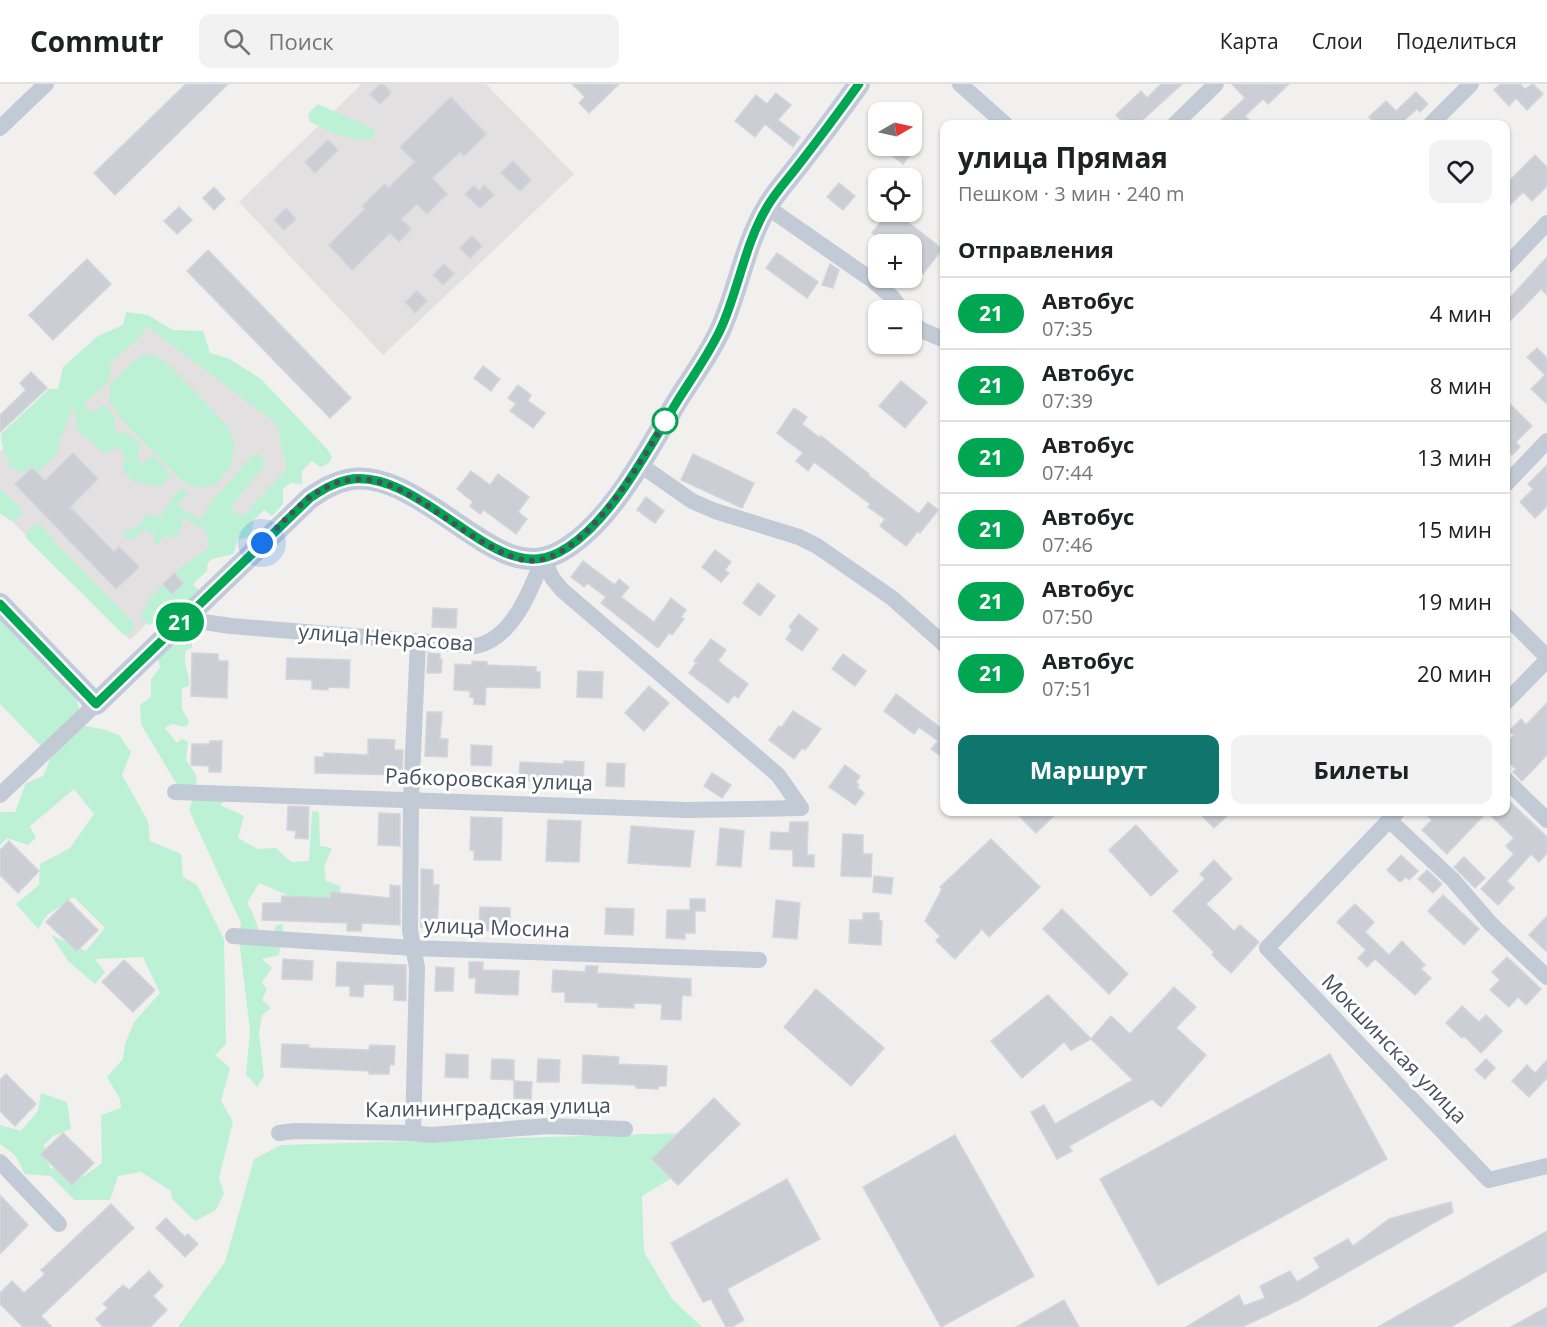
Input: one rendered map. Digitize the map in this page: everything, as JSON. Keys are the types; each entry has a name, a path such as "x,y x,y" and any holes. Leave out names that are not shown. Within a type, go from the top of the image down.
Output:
{"street":[{"path":"0,128 46,84"},
{"path":"0,795 310,498 326,487 348,480 368,479 389,483 496,549 524,560 543,559 567,548 610,507 639,464 721,328 735,295 751,240 767,207 859,84"},
{"path":"960,84 1000,120"},
{"path":"1179,120 1216,84"},
{"path":"1435,120 1471,84"},
{"path":"767,207 872,280 894,300"},
{"path":"1510,262 1547,223"},
{"path":"922,330 940,338"},
{"path":"1510,480 1547,441"},
{"path":"639,464 692,501 715,512 799,537 817,546 892,598 940,641"},
{"name":"улица Некрасова","path":"183,619 231,626 476,646 487,644 505,628 528,598 543,559"},
{"name":"Рабкоровская улица","path":"175,792 686,810 801,808 778,775 562,590 553,579 543,559"},
{"path":"0,604 96,704"},
{"path":"1510,620 1547,658 1510,698"},
{"path":"413,1133 417,968 410,930 411,799 418,642"},
{"path":"1510,784 1547,820"},
{"path":"1393,816 1490,923 1547,977"},
{"name":"Мокшинская улица","path":"1393,816 1267,948 1489,1180 1547,1166"},
{"name":"улица Мосина","path":"233,936 413,948 759,960"},
{"name":"Калининградская улица","path":"279,1133 295,1131 449,1135 549,1126 625,1129"},
{"path":"0,1162 59,1224"}],"shaded area":[{"path":"362,84 486,84 574,174 383,355 239,202"},
{"path":"142,317 322,451 130,640 0,509 0,451"}],"green space":[{"path":"318,104 374,129 375,135 368,140 340,136 310,122 308,114"},
{"path":"126,312 148,315 173,330 203,331 210,353 228,358 261,379 332,457 329,463 321,467 311,461 302,471 302,484 291,483 283,488 283,504 272,516 264,510 254,520 251,536 238,540 233,554 208,560 207,571 193,584 202,593 184,609 177,605 172,614 149,625 141,617 150,597 179,569 209,548 206,531 180,516 183,524 176,537 163,537 159,544 154,543 153,533 143,530 133,539 124,538 124,531 139,526 147,514 159,517 180,488 189,494 179,501 178,506 200,520 212,501 253,455 258,454 266,464 233,504 232,509 242,517 287,469 279,426 147,326 142,335 111,362 110,379 84,404 91,413 104,405 114,416 116,432 128,433 141,445 138,457 142,464 152,455 171,475 160,487 134,482 123,471 125,457 118,447 104,453 77,430 76,413 73,407 57,454 38,472 32,466 23,473 10,467 1,434 49,389 58,389 63,367 98,336 123,325"},
{"path":"153,354 169,365 228,427 234,442 232,463 217,484 199,488 186,484 123,421 109,401 110,385 139,356"},
{"path":"0,489 20,507 22,515 12,521 0,514"},
{"path":"41,525 56,544 134,623 132,634 124,635 25,537 31,526"},
{"path":"0,617 75,695 80,711 42,747 0,704"},
{"path":"176,633 192,633 192,648 186,650 185,656 189,686 182,688 182,709 189,721 186,727 172,724 165,728 177,743 181,739 188,742 186,760 195,773 197,782 189,792 176,783 141,724 140,705 151,697 151,679 160,668 157,654"},
{"path":"84,726 119,735 131,752 122,775 148,821 150,841 181,854 183,877 197,885 224,939 226,1044 215,1055 230,1068 221,1101 233,1122 219,1178 224,1194 216,1210 195,1221 172,1199 171,1191 141,1172 118,1176 110,1200 74,1200 51,1176 25,1174 15,1155 0,1144 0,1125 21,1131 38,1111 41,1093 67,1102 71,1129 53,1136 44,1145 50,1168 84,1176 102,1163 101,1115 121,1108 120,1099 107,1077 123,1059 125,1044 134,1022 160,993 143,957 95,959 105,972 95,984 68,961 51,935 86,951 105,928 74,897 47,915 38,929 16,904 39,885 40,864 70,848 94,814 74,789 30,826 36,838 28,845 7,838 0,845 0,812 15,812 26,783 43,776 55,748"},
{"path":"193,799 227,800 220,805 244,816 238,838 258,849 276,848 291,862 309,861 312,811 319,812 320,846 332,848 324,867 326,881 340,886 341,898 315,907 259,883 247,903 264,944 271,942 276,925 283,924 279,955 262,959 272,968 262,982 267,989 262,1000 271,1008 262,1015 259,1033 264,1076 257,1087 246,1074 250,1030 239,940 241,923 189,810"},
{"path":"686,1133 690,1167 642,1196 644,1252 672,1299 702,1327 178,1327 225,1262 254,1159 281,1145"}],"building":[{"path":"186,84 228,84 115,195 94,173"},
{"path":"380,84 383,84 391,93 380,104 370,94"},
{"path":"572,84 619,84 589,113 579,103 585,97"},
{"path":"1161,84 1182,84 1142,120 1121,120 1116,115 1141,91 1147,98"},
{"path":"1232,84 1289,84 1268,104 1263,99 1245,116 1249,120 1221,120 1245,98"},
{"path":"1500,84 1520,84 1525,89 1533,84 1543,94 1527,110 1516,98 1509,106 1494,90"},
{"path":"1416,92 1428,104 1420,112 1417,109 1405,120 1372,120 1369,117 1386,101 1396,111"},
{"path":"776,93 791,105 778,120 800,137 793,147 765,124 755,137 735,121 756,95 767,104"},
{"path":"451,97 486,134 464,156 460,152 432,178 447,194 427,214 417,204 401,219 411,229 399,242 390,233 352,270 329,245 365,209 362,206 385,184 388,188 415,162 400,147"},
{"path":"328,140 338,150 315,173 305,162"},
{"path":"1535,155 1547,167 1547,186 1532,201 1523,192 1510,205 1510,180"},
{"path":"893,156 909,156 903,164"},
{"path":"513,161 531,180 520,191 501,173"},
{"path":"839,183 855,196 843,210 827,197"},
{"path":"484,185 494,195 480,208 465,194 474,186 479,191"},
{"path":"214,187 225,199 214,210 203,198"},
{"path":"179,207 192,220 177,234 164,221"},
{"path":"286,208 296,219 284,230 274,220"},
{"path":"881,222 908,222 940,247 940,252 923,274 922,234 873,234"},
{"path":"472,236 482,246 470,258 460,248"},
{"path":"208,250 351,398 330,418 187,271"},
{"path":"777,253 818,282 807,298 766,268"},
{"path":"1547,257 1547,295 1541,289 1510,321 1510,298"},
{"path":"87,259 111,284 53,340 29,315"},
{"path":"444,264 454,274 443,285 433,275"},
{"path":"830,264 839,270 833,288 822,285"},
{"path":"417,291 427,301 415,313 405,302"},
{"path":"1537,348 1547,358 1547,404 1531,389 1545,375 1527,357"},
{"path":"483,366 500,379 491,391 474,378"},
{"path":"31,372 47,388 0,432 0,415 26,390 20,383"},
{"path":"901,381 927,402 905,428 879,406"},
{"path":"518,385 531,395 528,401 545,413 533,428 510,411 516,404 508,398"},
{"path":"1510,404 1532,426 1516,442 1520,447 1512,455 1510,453"},
{"path":"794,408 807,417 802,424 819,437 821,436 919,514 928,502 938,510 920,533 918,531 906,546 880,526 885,519 868,507 870,504 814,462 808,471 796,461 803,453 777,433"},
{"path":"73,453 98,479 70,507 114,552 119,547 139,567 116,589 15,484 32,468 45,481"},
{"path":"693,454 754,483 742,508 681,480"},
{"path":"1547,465 1547,506 1535,518 1520,502 1533,489 1528,484"},
{"path":"471,471 490,485 498,474 529,497 518,512 527,519 516,534 484,510 480,514 470,506 473,502 457,489"},
{"path":"646,497 664,511 655,523 637,510"},
{"path":"715,550 731,562 725,570 729,573 721,582 702,567"},
{"path":"583,561 615,585 619,579 629,587 621,597 654,622 671,598 686,610 681,617 684,619 672,635 669,633 658,648 601,603 606,597 587,583 584,587 571,577"},
{"path":"174,573 183,583 172,594 163,584"},
{"path":"758,583 775,596 760,616 743,603"},
{"path":"433,608 457,609 456,628 432,627"},
{"path":"799,614 818,629 802,651 786,639 792,630 789,627"},
{"path":"711,639 726,650 718,661 748,684 738,698 734,695 728,703 689,673 697,662 694,661"},
{"path":"192,653 218,654 218,661 228,661 227,698 191,696"},
{"path":"428,653 440,654 441,673 427,673"},
{"path":"843,654 866,671 855,686 832,669"},
{"path":"287,658 350,660 349,688 312,689 312,680 286,679"},
{"path":"472,661 487,662 487,665 536,667 536,672 540,672 540,688 486,687 485,705 474,704 470,691 454,690 455,664 472,665"},
{"path":"578,671 603,672 602,698 577,697"},
{"path":"649,686 669,703 644,731 625,713"},
{"path":"896,694 940,727 940,755 931,749 938,741 919,727 914,734 884,711"},
{"path":"1547,703 1547,755 1522,781 1513,772 1516,769 1510,764 1510,739 1514,735 1510,730 1521,719 1526,725"},
{"path":"793,711 821,729 805,750 802,748 794,759 769,740"},
{"path":"427,712 442,712 440,739 448,739 447,757 425,756"},
{"path":"368,739 395,740 394,750 403,750 402,775 315,773 315,757 324,757 324,753 368,755"},
{"path":"210,741 222,741 221,772 209,772 209,766 191,765 192,744 210,744"},
{"path":"471,745 492,746 491,766 471,765"},
{"path":"564,761 584,762 583,784 556,784 556,786 545,785 545,781 519,780 520,762 564,764"},
{"path":"607,763 625,764 624,787 606,786"},
{"path":"845,765 860,776 856,782 859,785 857,787 864,793 855,805 829,787"},
{"path":"712,773 731,785 722,798 704,786"},
{"path":"1510,802 1547,837 1547,853 1539,862 1531,854 1507,881 1514,888 1498,905 1481,889 1514,854 1506,846 1514,838 1491,816 1510,816"},
{"path":"288,806 309,807 308,839 295,838 296,831 287,830"},
{"path":"379,813 400,814 400,846 378,845"},
{"path":"1019,816 1054,816 1036,833"},
{"path":"1202,816 1227,816 1214,828"},
{"path":"1428,816 1483,816 1447,854 1422,830 1432,820"},
{"path":"471,817 502,818 501,860 474,860 474,851 470,850"},
{"path":"548,820 581,821 579,862 546,861"},
{"path":"790,822 808,822 807,855 814,855 814,867 793,866 793,850 770,849 771,832 789,833"},
{"path":"1136,825 1178,871 1151,896 1109,850"},
{"path":"631,826 694,831 690,867 628,863"},
{"path":"720,828 744,831 741,867 717,865"},
{"path":"843,834 863,835 863,854 872,854 871,877 841,876"},
{"path":"991,839 1040,887 989,937 982,929 955,959 936,941 940,936 925,921 942,889 940,887"},
{"path":"9,841 39,871 18,893 0,875 0,850"},
{"path":"1401,855 1418,871 1409,880 1406,877 1400,882 1387,870"},
{"path":"1464,857 1485,878 1475,888 1454,867"},
{"path":"1214,860 1232,879 1206,904 1234,931 1240,925 1259,942 1231,973 1212,955 1214,952 1173,911 1205,879 1200,874"},
{"path":"421,869 433,870 433,885 439,885 437,928 421,927"},
{"path":"1427,870 1442,884 1433,893 1418,879"},
{"path":"874,876 893,878 891,894 873,892"},
{"path":"390,885 400,886 400,925 362,923 361,931 347,931 347,923 262,920 263,903 281,903 282,896 330,898 331,892 390,898"},
{"path":"1443,895 1479,929 1464,945 1428,911"},
{"path":"690,899 705,899 705,911 695,911 695,933 685,933 685,939 666,938 667,910 690,910"},
{"path":"68,900 98,930 77,951 46,922"},
{"path":"776,900 800,903 797,939 773,937"},
{"path":"1355,904 1374,922 1365,932 1389,955 1402,941 1425,965 1421,969 1431,978 1415,995 1375,959 1367,967 1358,958 1366,950 1337,922"},
{"path":"480,907 510,908 510,923 500,923 499,931 479,930"},
{"path":"606,908 634,909 633,935 605,934"},
{"path":"1062,909 1128,974 1109,994 1043,929"},
{"path":"863,913 879,913 879,921 882,921 881,945 849,943 850,920 863,920"},
{"path":"1547,916 1547,952 1529,935"},
{"path":"1507,957 1541,989 1526,1005 1518,997 1509,1007 1490,990 1500,980 1492,972"},
{"path":"283,959 313,961 312,980 282,979"},
{"path":"124,960 155,990 133,1012 102,982"},
{"path":"337,962 406,965 406,1001 394,1000 394,985 364,984 363,997 350,996 350,986 336,986"},
{"path":"469,962 483,962 483,970 519,971 518,995 475,993 476,978 469,978"},
{"path":"586,966 598,966 597,973 691,979 691,996 682,995 681,1020 661,1019 662,1004 634,1003 634,1008 598,1007 598,1003 565,1002 565,992 552,992 553,970 585,972"},
{"path":"436,967 454,968 453,991 435,991"},
{"path":"1174,987 1196,1007 1176,1028 1206,1055 1161,1107 1152,1099 1069,1146 1072,1151 1057,1159 1031,1112 1044,1105 1055,1124 1133,1080 1091,1039 1111,1016 1130,1034"},
{"path":"816,989 884,1048 851,1086 784,1027"},
{"path":"1048,995 1091,1039 1071,1050 1064,1042 1022,1078 991,1041"},
{"path":"1462,1006 1479,1022 1486,1015 1502,1031 1481,1053 1464,1036 1462,1038 1446,1023"},
{"path":"282,1044 309,1045 309,1048 369,1050 370,1045 395,1046 394,1065 390,1064 389,1074 281,1067"},
{"path":"446,1054 468,1055 468,1078 445,1077"},
{"path":"1330,1054 1387,1159 1158,1285 1100,1179"},
{"path":"583,1055 619,1057 618,1064 667,1066 666,1086 658,1086 658,1089 636,1088 636,1085 582,1083"},
{"path":"492,1059 514,1060 514,1080 491,1079"},
{"path":"538,1059 560,1060 559,1082 537,1082"},
{"path":"1486,1059 1495,1068 1485,1079 1475,1070"},
{"path":"1547,1060 1547,1078 1529,1097 1512,1081 1527,1065 1535,1073"},
{"path":"6,1074 36,1104 15,1126 0,1111 0,1080"},
{"path":"514,1081 532,1082 531,1099 514,1098"},
{"path":"714,1098 740,1124 678,1185 652,1159"},
{"path":"63,1133 94,1163 72,1185 41,1154"},
{"path":"955,1135 1034,1276 941,1327 863,1187"},
{"path":"787,1179 820,1239 727,1289 744,1320 732,1327 726,1327 711,1299 703,1302 671,1243"},
{"path":"0,1195 28,1225 0,1254"},
{"path":"1451,1202 1453,1212 1297,1301 1242,1327 1186,1327 1239,1295 1244,1306 1265,1298 1260,1286 1290,1271 1297,1282 1320,1268 1314,1258 1348,1239 1353,1246 1389,1219"},
{"path":"111,1204 134,1228 41,1316 52,1327 23,1327 0,1304 0,1293 12,1281 24,1293 45,1274 41,1270"},
{"path":"166,1218 185,1237 188,1234 198,1244 185,1257 156,1228"},
{"path":"1547,1231 1547,1271 1451,1327 1378,1327"},
{"path":"149,1271 163,1286 153,1296 167,1310 150,1327 103,1327 96,1319 108,1308 103,1304 123,1285 129,1290"},
{"path":"1064,1300 1079,1327 1016,1327"},
{"path":"1547,1307 1547,1327 1511,1327"}],"bus line":[{"name":"21","path":"0,604 96,704 310,498 326,487 348,480 368,479 389,483 496,549 524,560 543,559 567,548 610,507 639,464 721,328 735,295 751,240 767,207 859,84"}],"route":[{"path":"262,543 310,498 326,487 348,480 368,479 389,483 496,549 524,560 543,559 567,548 610,507 665,421"}]}
